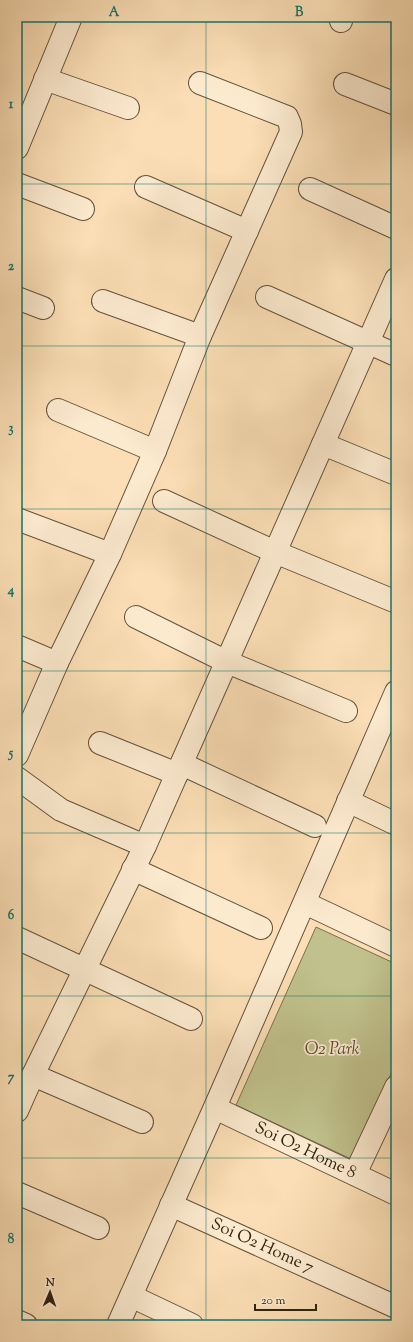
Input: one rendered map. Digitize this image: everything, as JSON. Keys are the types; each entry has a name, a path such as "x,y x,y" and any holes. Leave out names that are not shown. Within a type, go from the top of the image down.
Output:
{"street":[{"path":"17,148 71,17"},
{"path":"46,79 128,108"},
{"path":"17,756 57,663 110,554 155,452 200,336 291,132 287,117 200,83"},
{"path":"345,84 396,104"},
{"path":"17,184 83,209"},
{"path":"146,187 247,230"},
{"path":"310,189 396,228"},
{"path":"17,1111 33,1075 145,846 396,279"},
{"path":"267,297 368,343 396,354"},
{"path":"17,298 43,308"},
{"path":"103,301 200,336"},
{"path":"58,410 155,452"},
{"path":"323,444 396,474"},
{"path":"164,501 275,552 394,601"},
{"path":"17,519 110,554"},
{"path":"136,617 227,662 346,711"},
{"path":"17,646 57,663"},
{"path":"118,1325 305,903 348,801 395,698"},
{"path":"100,743 179,769 315,826"},
{"path":"17,778 61,810 145,846"},
{"path":"348,801 396,824"},
{"path":"133,870 261,928"},
{"path":"305,903 396,946"},
{"path":"17,938 85,968 191,1019"},
{"path":"33,1075 142,1122"},
{"path":"355,1174 396,1087"},
{"name":"Soi O2 Home 8","path":"215,1108 396,1194"},
{"path":"17,1193 98,1228"},
{"name":"Soi O2 Home 7","path":"172,1205 396,1307"},
{"path":"131,1296 192,1325"},
{"path":"17,1321 26,1325"}],"green space":[{"name":"O2 Park","path":"316,927 396,964 396,1063 351,1159 236,1105"}]}
